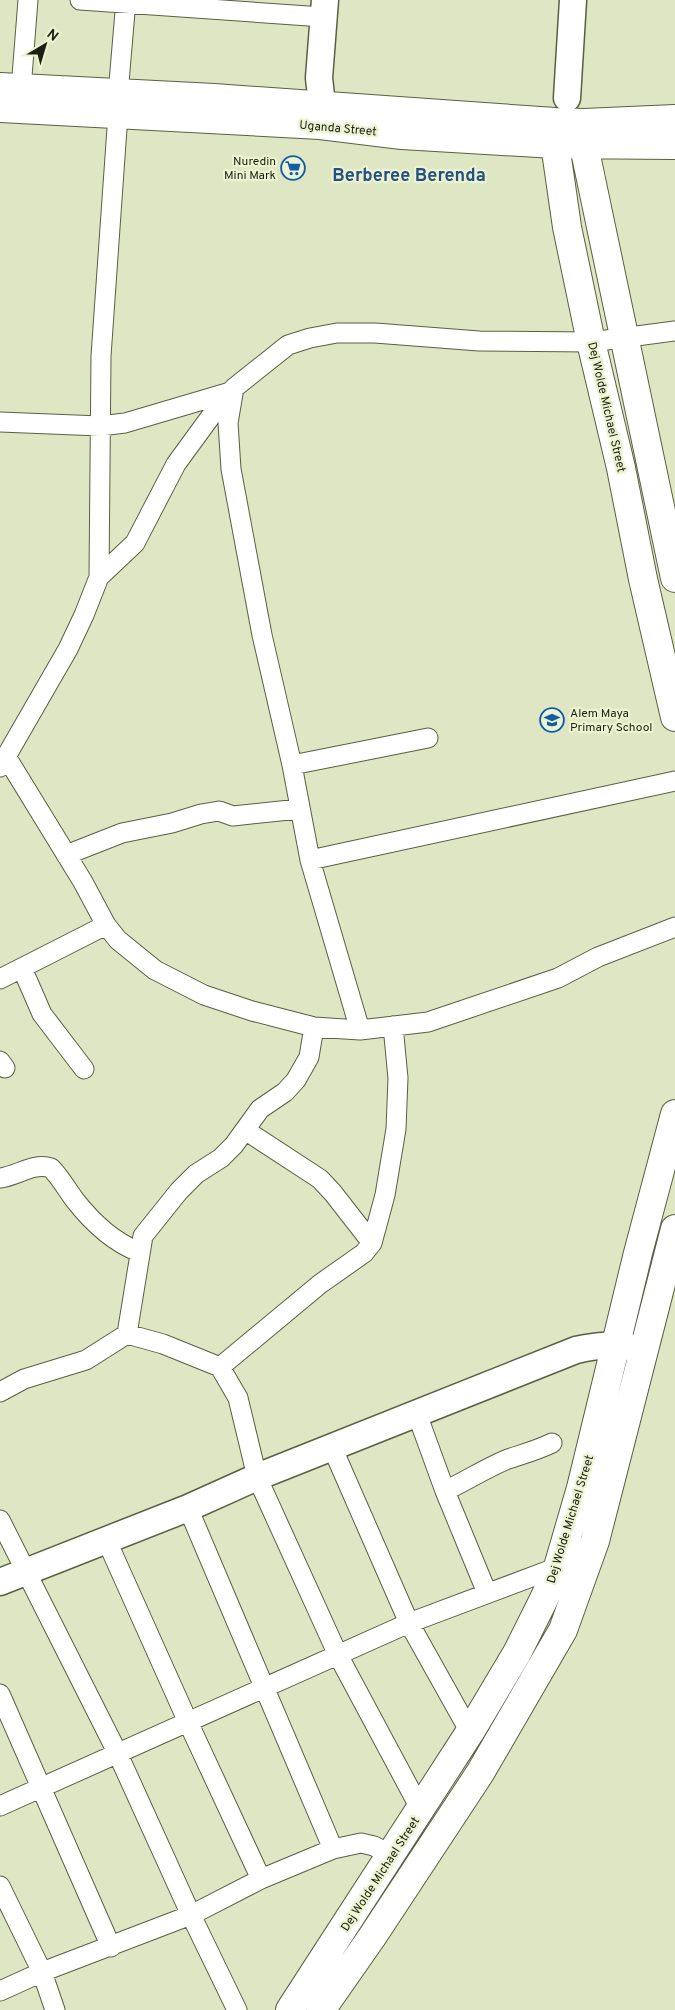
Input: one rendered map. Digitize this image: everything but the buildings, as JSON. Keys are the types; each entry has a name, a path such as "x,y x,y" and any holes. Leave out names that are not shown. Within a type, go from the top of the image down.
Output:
{"main road":[{"name":"Dej Wolde Michael Street","path":"573,0 559,122 567,227 591,342 622,468 643,579 675,717"},
{"path":"321,115 319,78 324,8"},
{"name":"Uganda Street","path":"11,88 118,104"},
{"name":"Uganda Street","path":"0,108 118,104 214,98 321,115 559,122 584,134 675,145"},
{"name":"Uganda Street","path":"584,134 675,119"},
{"path":"584,134 623,338 675,578 643,579"},
{"name":"Dej Wolde Michael Street","path":"290,2010 470,1732 531,1628 558,1567 581,1488 675,1114"},
{"path":"321,2010 372,1937 480,1773 563,1630 595,1541 675,1229"},
{"path":"0,1582 188,1508 257,1477 576,1350 597,1345 616,1344 645,1350"}],"street":[{"path":"11,88 28,0"},
{"path":"80,0 324,8"},
{"path":"126,2 102,356 99,577 68,649 3,762 66,855 106,925 118,940 155,970 204,995 252,1011 314,1027 360,1030 428,1022 558,978 598,957 675,927"},
{"path":"99,577 135,543 176,464 232,390 288,345 336,333 375,333 479,341 591,342 675,331"},
{"path":"0,422 100,426 125,423 232,390"},
{"path":"232,390 228,423 231,469 262,635 292,765 310,860 360,1030"},
{"path":"292,765 428,738"},
{"path":"310,860 675,781"},
{"path":"66,855 122,833 172,824 201,814 219,811 233,816 299,809"},
{"path":"0,979 106,925"},
{"path":"22,968 42,1014 84,1069"},
{"path":"220,1367 320,1284 364,1253 372,1243 386,1195 396,1129 398,1078 393,1026"},
{"path":"127,1334 143,1236 179,1191 196,1174 221,1158 260,1110 284,1092 296,1080 309,1057 314,1027"},
{"path":"245,1130 320,1179 338,1198 372,1243"},
{"path":"0,1178 11,1177 37,1166 51,1168 76,1201 106,1233 128,1248 139,1252"},
{"path":"0,1392 24,1379 86,1360 127,1334 163,1344 220,1367 238,1398 257,1477 338,1655 421,1810"},
{"path":"417,1414 445,1491 487,1593"},
{"path":"445,1491 474,1474 552,1443"},
{"path":"332,1447 409,1623 470,1732"},
{"path":"188,1508 333,1849"},
{"path":"0,1520 117,1752 191,1915 237,2010"},
{"path":"106,1539 261,1879"},
{"path":"0,1806 117,1752 409,1623 558,1567"},
{"path":"0,1694 111,1947"},
{"path":"0,1990 191,1915 261,1879 333,1849 361,1843 374,1846 391,1855"},
{"path":"0,1886 42,1972 55,2010"}],"place":[{"name":"Nuredin Mini Mark","path":"293,168"},
{"name":"Alem Maya Primary School","path":"552,720"}],"district":[{"name":"Berberee Berenda","path":"409,175"}]}
